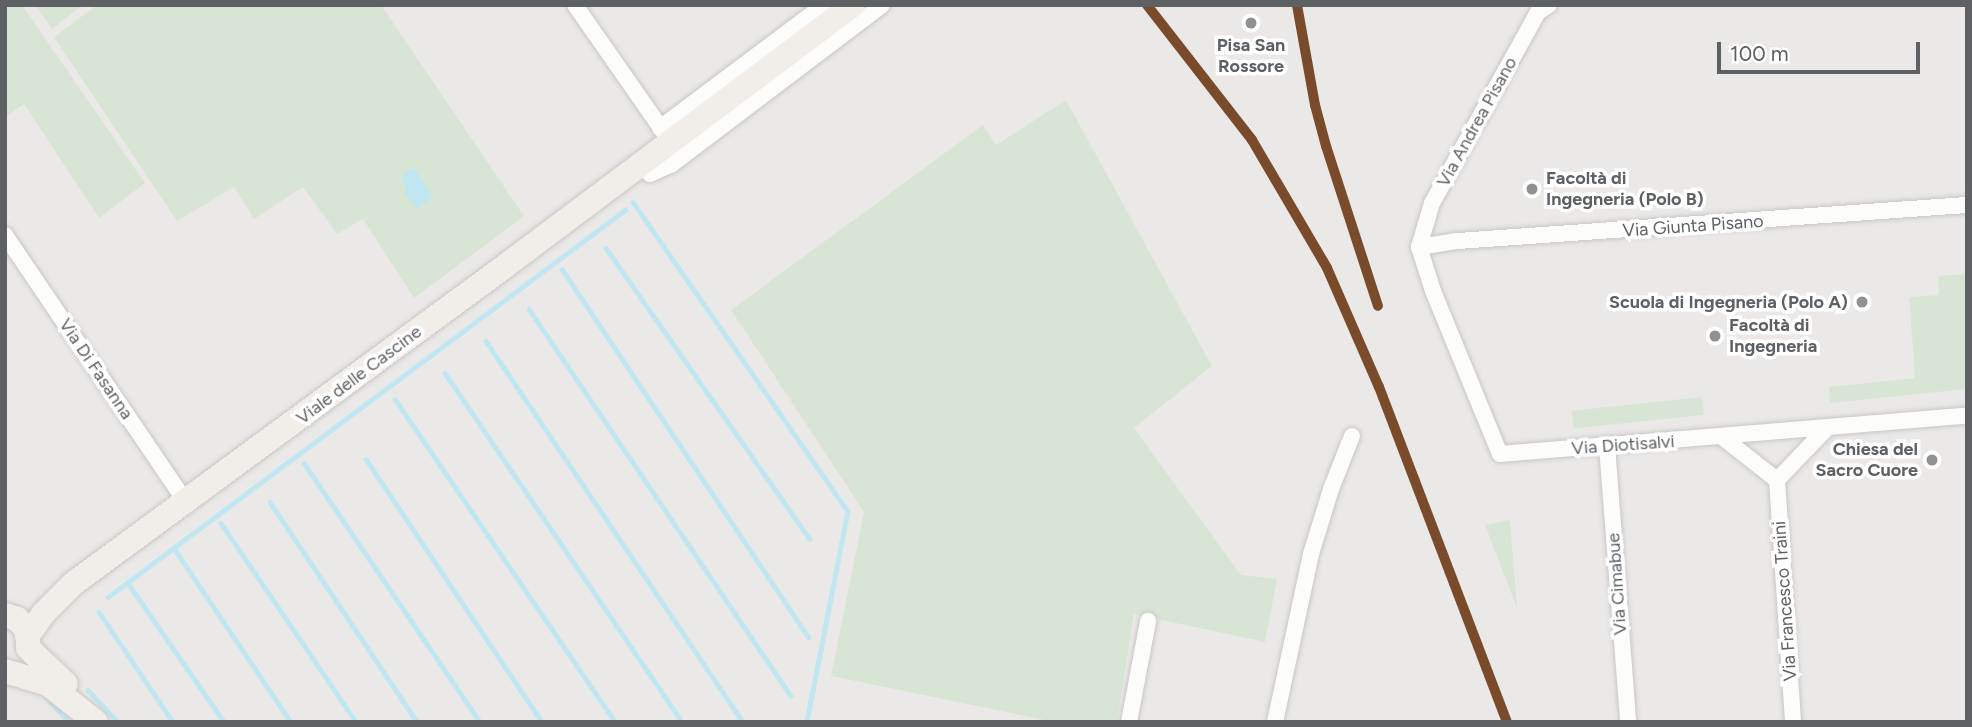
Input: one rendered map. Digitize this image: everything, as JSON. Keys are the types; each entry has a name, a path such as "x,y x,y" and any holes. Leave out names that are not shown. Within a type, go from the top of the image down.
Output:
{"main road":[{"name":"Viale delle Cascine","path":"5,670 19,664 44,613 74,583 641,164 665,135 853,5"},
{"name":"Viale delle Cascine","path":"8,615 74,583"},
{"path":"8,615 22,624 28,642 79,697 95,721"},
{"path":"5,670 48,684 95,721"}],"street":[{"path":"575,5 665,135"},
{"name":"Viale delle Cascine","path":"665,135 824,5"},
{"path":"641,164 650,174 671,164 882,5"},
{"name":"Via Andrea Pisano","path":"1419,247 1432,203 1543,8"},
{"name":"Via Giunta Pisano","path":"1419,247 1458,241 1967,205"},
{"name":"Via Di Fasanna","path":"5,235 186,502"},
{"name":"Via Diotisalvi","path":"1419,247 1433,291 1500,454 1967,416"},
{"path":"1722,437 1777,480 1826,429"},
{"path":"1275,722 1311,554 1331,489 1352,436"},
{"name":"Via Cimabue","path":"1607,446 1628,722"},
{"name":"Via Francesco Traini","path":"1777,480 1793,722"},
{"path":"1129,722 1148,621"}],"green space":[{"path":"5,5 22,5 145,183 99,218 24,104 5,117"},
{"path":"35,5 83,5 52,29"},
{"path":"97,5 381,5 524,216 414,298 363,219 337,234 303,187 254,219 234,187 177,221 54,37"},
{"path":"1066,100 1212,366 1134,428 1241,575 1277,579 1265,642 1134,614 1117,722 1054,722 831,676 864,512 731,310 983,125 996,145"},
{"path":"1967,274 1967,389 1830,403 1829,387 1915,378 1909,297 1939,295 1938,276"},
{"path":"1702,397 1704,415 1574,429 1572,411"},
{"path":"1510,520 1517,608 1485,525"}],"water":[{"path":"411,169 416,170 433,197 417,209 404,192 406,187 402,179 403,174"}],"waterway":[{"path":"633,202 848,511 807,722"},
{"path":"108,597 625,210"},
{"path":"606,248 810,539"},
{"path":"562,269 808,637"},
{"path":"529,309 791,696"},
{"path":"486,341 743,722"},
{"path":"445,373 682,722"},
{"path":"395,399 615,722"},
{"path":"366,459 542,722"},
{"path":"304,463 480,722"},
{"path":"270,502 417,722"},
{"path":"221,523 356,722"},
{"path":"176,551 291,722"},
{"path":"130,586 224,722"},
{"path":"99,612 173,722"},
{"path":"88,690 118,722"},
{"path":"47,698 69,722"}],"transit line":[{"path":"1147,5 1252,140 1327,268 1379,387 1507,722"},
{"path":"1297,5 1315,105 1326,146 1378,306"}],"place":[{"name":"Pisa San Rossore","path":"1251,23"},
{"name":"Facoltà di Ingegneria (Polo B)","path":"1532,189"},
{"name":"Scuola di Ingegneria (Polo A)","path":"1862,302"},
{"name":"Facoltà di Ingegneria","path":"1715,336"},
{"name":"Chiesa del Sacro Cuore","path":"1932,460"}]}
